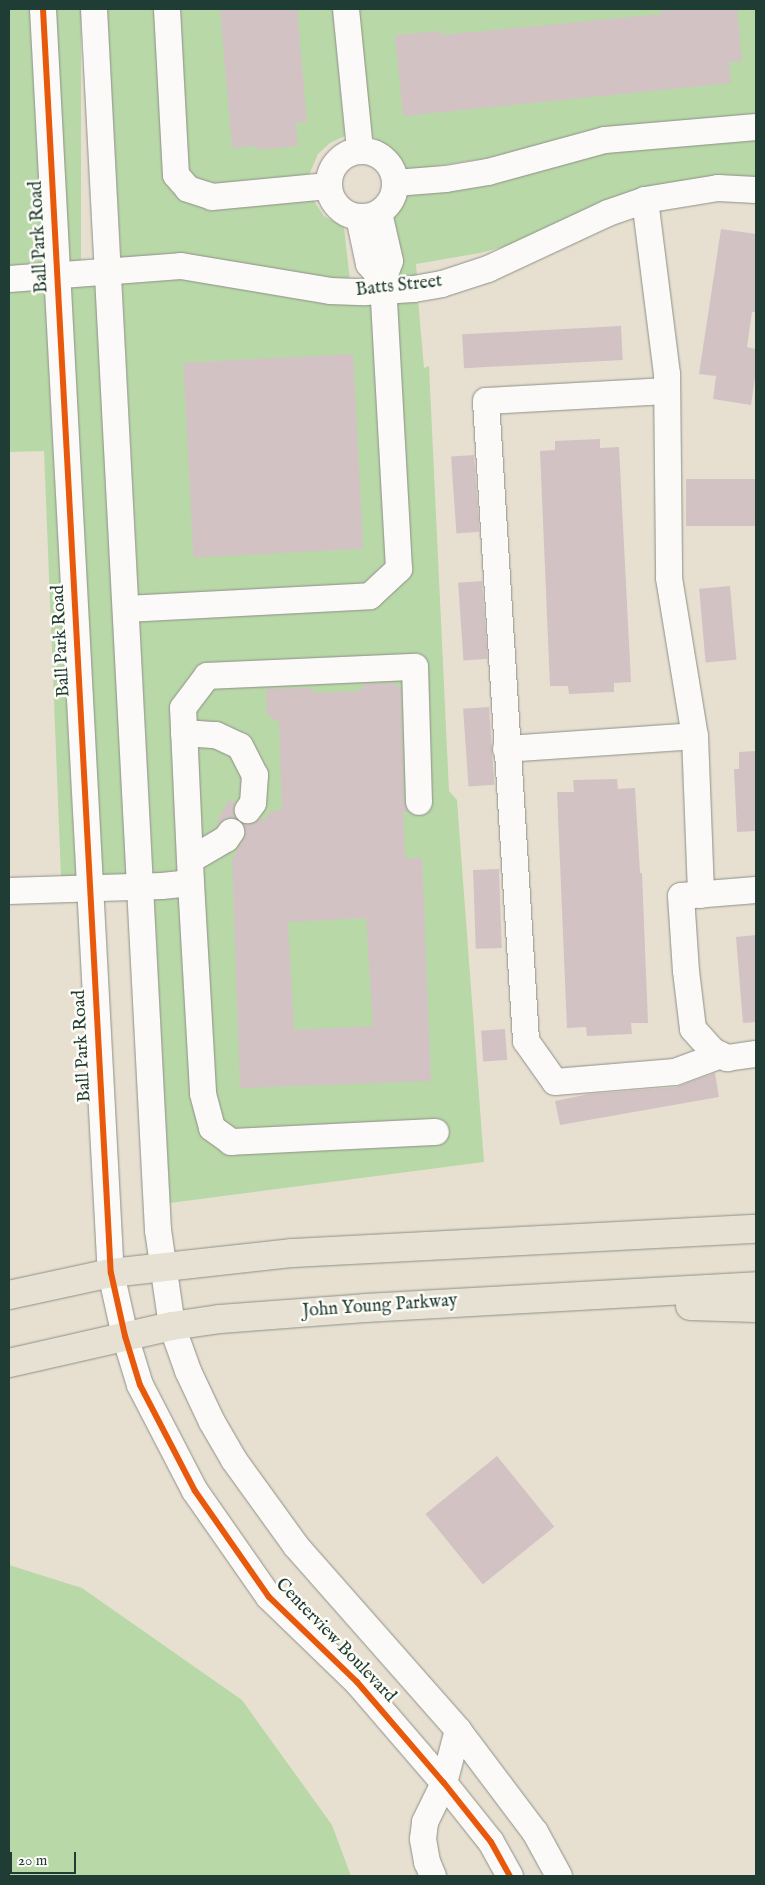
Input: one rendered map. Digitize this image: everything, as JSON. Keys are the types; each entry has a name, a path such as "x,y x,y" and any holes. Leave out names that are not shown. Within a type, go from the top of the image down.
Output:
{"highway":[{"path":"9,1295 111,1272 292,1253 756,1229"},
{"name":"John Young Parkway","path":"9,1363 172,1326 288,1313 756,1286"},
{"path":"499,1300 756,1308"}],"street":[{"name":"Ball Park Road","path":"43,9 111,1272"},
{"path":"94,9 158,1230 162,1266"},
{"path":"167,9 176,175 188,189 212,197 328,186"},
{"path":"346,9 360,150"},
{"path":"395,183 446,179 488,172 605,140 756,127"},
{"path":"360,150 369,151 384,159 390,166 395,183 394,194 388,205 369,215 341,210 330,195 328,186 329,176 341,158 360,150"},
{"name":"Batts Street","path":"9,279 181,266 330,291 383,286 442,284 488,269 608,213 646,200 718,188 756,190"},
{"path":"646,200 667,374 669,578 695,736 701,895"},
{"path":"126,609 370,596 400,569 383,286 390,261 369,215"},
{"path":"667,391 486,401 506,749 526,1040 555,1082 674,1072 721,1055"},
{"path":"419,802 415,667 207,676 183,708 203,1094 212,1128 231,1142 436,1132"},
{"path":"184,733 216,734 240,746 254,775 253,803 248,810"},
{"path":"506,749 695,736"},
{"path":"9,891 90,887 140,887 191,872 231,832"},
{"path":"756,890 681,896 686,971 693,1029 713,1051 727,1058 756,1054"},
{"name":"Centerview Boulevard","path":"162,1266 172,1326 188,1371 234,1460 296,1546 458,1730 535,1832 559,1876"},
{"name":"Centerview Boulevard","path":"111,1272 125,1336 140,1385 195,1491 269,1597 357,1682 444,1783 490,1842 510,1876"},
{"path":"433,1876 427,1862 423,1839 425,1822 444,1783 458,1730"}],"green space":[{"path":"9,9 30,9 76,877 61,877 44,451 9,452"},
{"path":"56,9 81,9 81,264 56,264"},
{"path":"107,9 154,9 163,176 166,183 312,198 324,216 344,227 350,281 121,260"},
{"path":"180,9 333,9 345,136 330,143 318,154 309,175 214,186 196,179 189,171"},
{"path":"359,9 756,9 756,116 405,171 400,158 390,147 371,136"},
{"path":"756,139 756,179 480,253 416,264 417,276 399,279 399,258 387,219 397,210 405,194 607,151"},
{"path":"181,278 328,304 398,303 418,299 424,368 429,366 449,791 457,800 484,1162 170,1203 122,283"},
{"path":"96,285 127,875 102,876 71,286"},
{"path":"9,1565 82,1588 242,1700 332,1825 351,1876 9,1876"}],"building":[{"path":"220,9 297,9 307,122 296,123 298,146 257,150 257,146 232,148"},
{"path":"661,9 737,9 742,61 729,62 731,83 403,116 395,35 441,31 441,35 662,14"},
{"path":"721,229 756,234 756,312 752,312 747,347 756,349 756,371 751,405 713,399 716,376 699,374"},
{"path":"621,326 623,360 464,368 462,334"},
{"path":"353,354 363,549 193,558 183,363"},
{"path":"600,439 600,448 619,447 631,682 614,683 614,692 569,694 568,686 550,686 540,451 555,450 555,441"},
{"path":"474,455 479,532 456,533 451,457"},
{"path":"686,479 756,479 756,526 686,526"},
{"path":"482,581 487,659 463,660 458,583"},
{"path":"730,586 736,660 706,662 699,589"},
{"path":"392,683 401,688 404,802 408,812 403,812 405,858 422,858 431,1081 240,1088 232,860 246,834 243,824 254,824 261,818 265,820 270,811 282,810 279,722 267,715 266,689 309,688 317,693 360,691 364,684","holes":["366,918 373,1026 294,1030 288,922"]},
{"path":"489,707 494,785 469,787 463,709"},
{"path":"756,751 756,831 737,832 734,769 739,769 739,752"},
{"path":"617,779 618,789 635,788 640,873 642,873 648,1023 631,1023 632,1034 587,1036 586,1027 567,1028 557,792 574,792 573,780"},
{"path":"229,800 235,803 233,809 236,818 225,818 218,824 216,823"},
{"path":"499,869 502,948 476,949 473,870"},
{"path":"756,935 756,1022 743,1023 736,937"},
{"path":"505,1029 507,1060 483,1062 481,1031"},
{"path":"715,1073 719,1097 560,1125 555,1101 589,1094 676,1087"},
{"path":"497,1456 554,1527 483,1585 426,1514"}],"cycle path":[{"path":"43,9 111,1273 125,1336 140,1385 195,1491 269,1597 357,1682 444,1783 491,1842 510,1876"}]}
